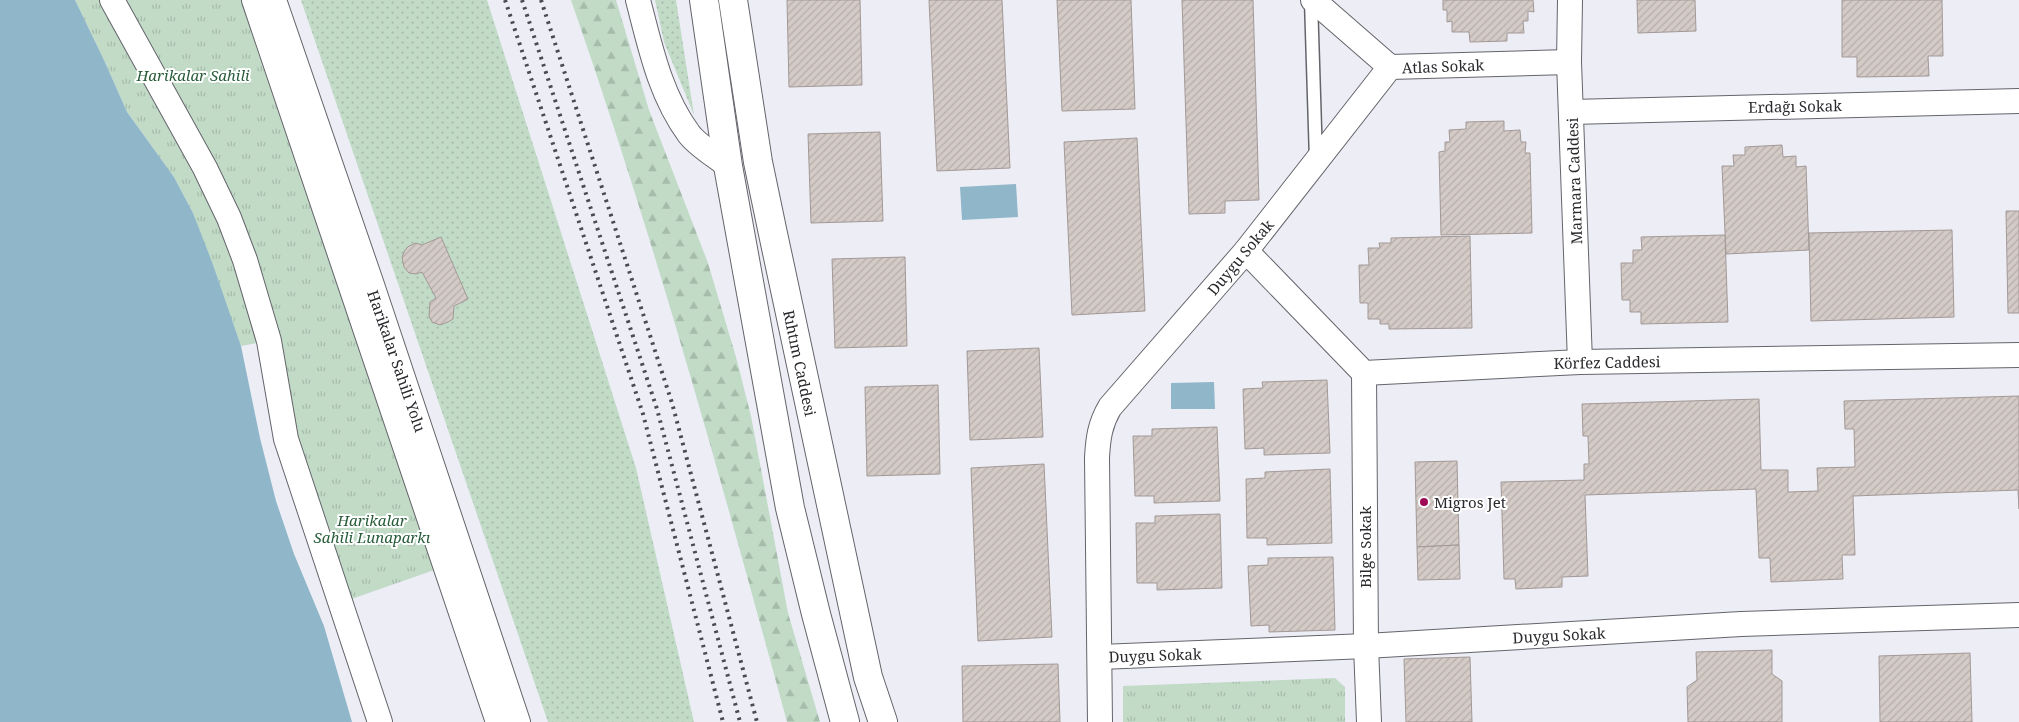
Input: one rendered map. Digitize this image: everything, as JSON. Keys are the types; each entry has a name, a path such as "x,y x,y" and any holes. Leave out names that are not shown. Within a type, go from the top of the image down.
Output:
{"main road":[{"path":"704,0 728,166 790,508 845,722"},
{"name":"Rıhtım Caddesi","path":"733,0 758,162 868,677 883,722"},
{"path":"728,166 758,162"}],"street":[{"path":"112,0 205,168 229,218 245,260 269,341 286,439 380,722"},
{"name":"Harikalar Sahili Yolu","path":"254,0 498,722"},
{"name":"Harikalar Sahili Yolu","path":"274,0 371,282 518,722"},
{"path":"638,0 654,64 672,105 690,135 728,166"},
{"name":"Atlas Sokak","path":"1312,0 1390,68 1569,62"},
{"name":"Marmara Caddesi","path":"1570,0 1569,62 1580,362"},
{"name":"Duygu Sokak","path":"1100,722 1097,458 1098,435 1102,420 1110,407 1246,251 1390,68"},
{"name":"Erdağı Sokak","path":"1571,112 2019,100"},
{"path":"1246,251 1364,373"},
{"name":"Körfez Caddesi","path":"1364,373 1580,362 2019,355"},
{"name":"Bilge Sokak","path":"1364,373 1366,646 1369,722"},
{"name":"Duygu Sokak","path":"1100,657 1366,646 1741,624 2019,615"}],"lane":[{"path":"1312,0 1316,162"}],"green space":[{"name":"Harikalar Sahili","path":"75,0 246,0 443,567 340,603 268,341 241,346 193,213 174,177 127,112"},
{"path":"301,0 487,0 636,468 694,722 548,722"},
{"path":"571,0 616,0 649,110 708,263 736,357 751,416 788,613 820,722 787,722 685,359 630,179"},
{"path":"655,0 676,0 694,115 664,42"},
{"path":"1335,678 1345,687 1345,722 1123,722 1123,686"}],"water":[{"path":"0,0 75,0 127,112 174,177 193,213 241,346 260,438 276,501 294,554 324,626 352,722 0,722"},
{"path":"1016,184 1018,217 962,220 960,187"},
{"path":"1214,382 1215,409 1171,409 1171,383"}],"building":[{"path":"787,0 860,0 862,85 789,87"},
{"path":"929,0 1002,0 1010,168 937,171"},
{"path":"1057,0 1131,0 1135,109 1062,111"},
{"path":"1182,0 1253,0 1259,200 1225,201 1225,213 1189,214"},
{"path":"1443,0 1533,0 1534,12 1528,11 1528,21 1523,21 1524,33 1507,33 1507,41 1470,42 1469,32 1452,32 1452,21 1447,22 1447,10 1443,10"},
{"path":"1637,0 1695,0 1696,31 1638,33"},
{"path":"1842,0 1942,0 1943,56 1928,56 1929,76 1857,77 1857,57 1842,57"},
{"path":"1504,121 1504,131 1520,130 1521,142 1526,142 1525,153 1530,153 1532,233 1441,235 1439,152 1445,151 1445,142 1450,142 1449,130 1466,129 1466,122"},
{"path":"880,132 883,221 811,223 808,134"},
{"path":"1137,138 1145,311 1072,315 1064,142"},
{"path":"1782,145 1783,157 1796,156 1796,167 1806,166 1809,250 1726,254 1722,166 1734,166 1733,155 1745,155 1745,147"},
{"path":"2006,211 2019,211 2019,313 2008,313"},
{"path":"1952,230 1954,317 1811,321 1809,233"},
{"path":"1725,235 1728,322 1641,324 1641,312 1630,312 1630,300 1622,300 1621,263 1633,263 1633,250 1642,250 1641,237"},
{"path":"1470,236 1472,328 1389,329 1389,324 1380,324 1380,319 1368,319 1368,303 1360,303 1359,265 1369,265 1368,248 1380,248 1379,243 1391,243 1391,238"},
{"path":"441,237 468,299 454,306 453,319 440,325 432,322 429,316 430,302 436,298 422,272 416,274 409,273 404,267 402,257 409,246 416,243 422,245"},
{"path":"905,257 907,346 835,348 832,259"},
{"path":"1039,348 1043,437 970,440 967,351"},
{"path":"1327,380 1330,453 1264,455 1264,448 1245,449 1243,389 1263,388 1262,382"},
{"path":"938,385 940,474 867,476 865,387"},
{"path":"2019,396 2019,509 2018,490 1853,496 1855,555 1842,555 1843,579 1771,582 1770,558 1759,558 1756,489 1585,495 1588,576 1562,577 1562,587 1516,589 1515,579 1504,579 1501,482 1584,480 1584,464 1589,464 1588,436 1583,436 1582,404 1759,399 1761,470 1788,470 1788,492 1818,491 1817,468 1855,467 1854,429 1845,429 1844,401"},
{"path":"1217,427 1220,501 1154,503 1154,496 1135,496 1133,436 1152,436 1152,429"},
{"path":"1457,461 1459,545 1417,547 1415,462"},
{"path":"1044,464 1052,637 978,641 971,468"},
{"path":"1330,469 1332,543 1267,545 1267,538 1247,538 1246,479 1265,478 1265,472"},
{"path":"1220,514 1222,588 1157,590 1157,583 1137,583 1136,523 1155,523 1155,516"},
{"path":"1459,545 1460,579 1418,580 1417,547"},
{"path":"1333,557 1335,630 1269,632 1269,625 1251,626 1248,566 1268,565 1268,558"},
{"path":"1772,650 1772,674 1782,681 1782,722 1688,722 1687,687 1697,680 1696,652"},
{"path":"1970,653 1972,722 1880,722 1879,656"},
{"path":"1470,657 1472,722 1406,722 1404,659"},
{"path":"1058,664 1060,722 963,722 962,666"}],"railway":[{"path":"505,0 643,414 723,722"},
{"path":"522,0 657,409 740,722"},
{"path":"541,0 672,403 757,722"}],"place":[{"name":"Migros Jet","path":"1424,502"}],"park label":[{"name":"Harikalar Sahili Lunaparkı","path":"372,528"}]}
